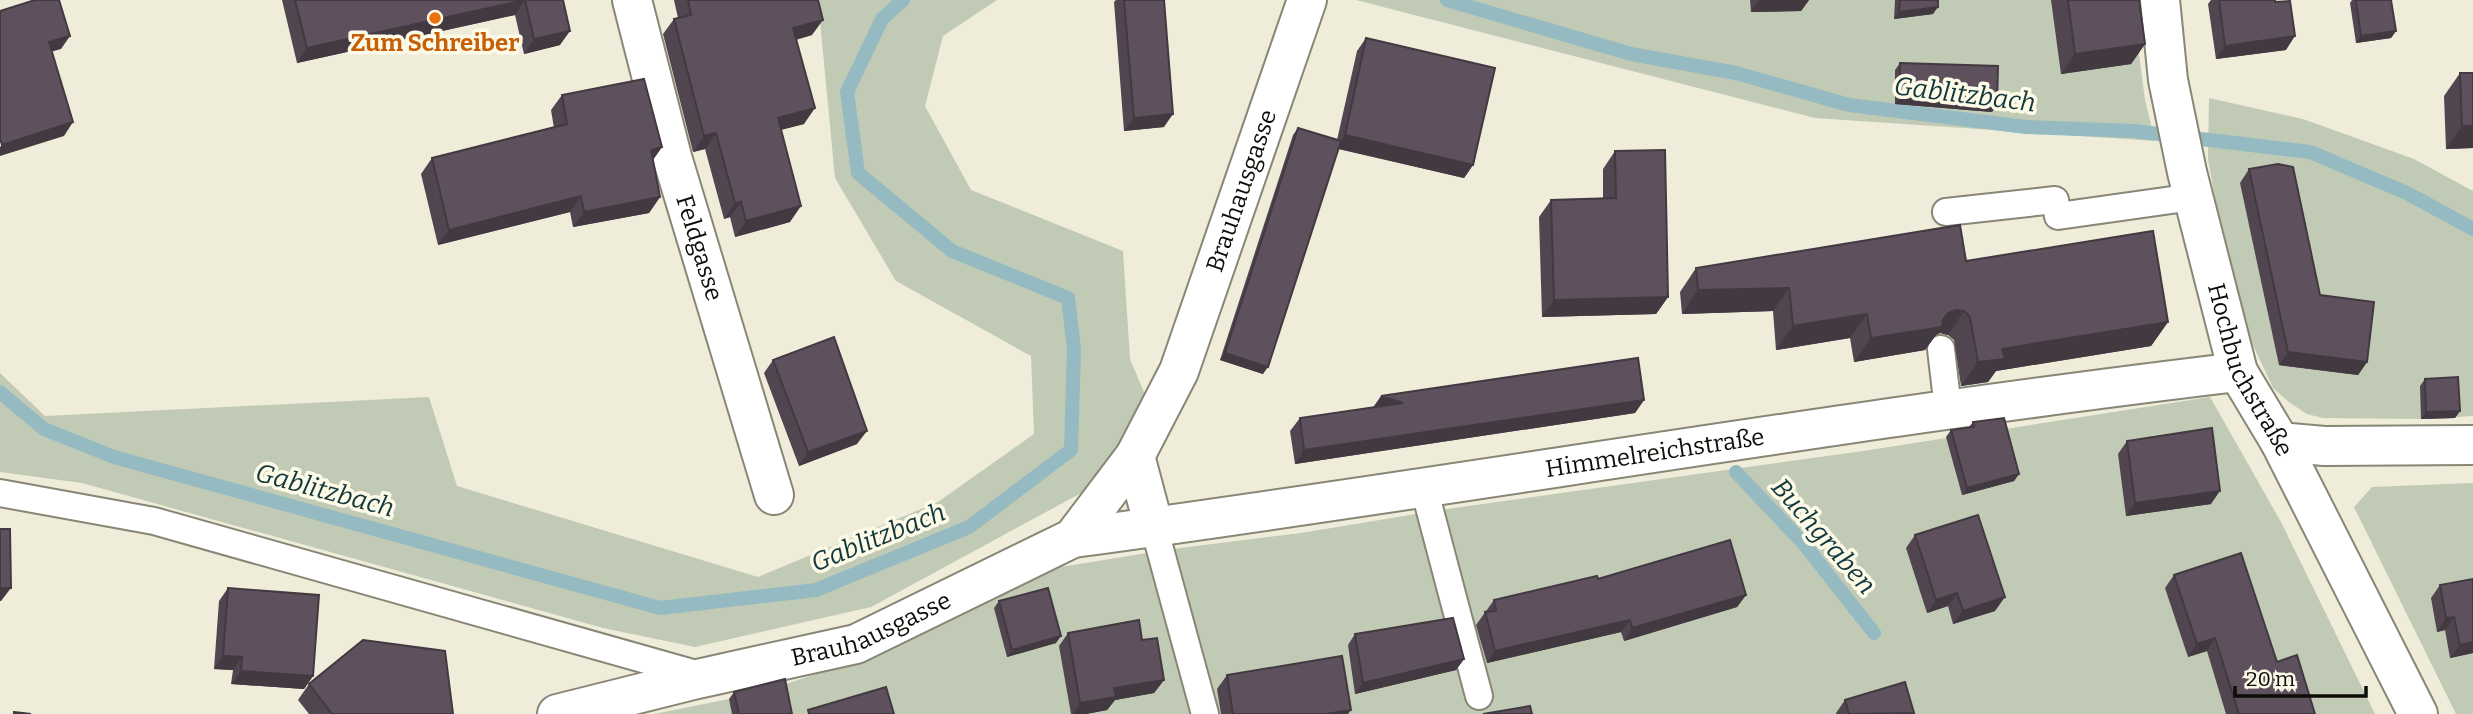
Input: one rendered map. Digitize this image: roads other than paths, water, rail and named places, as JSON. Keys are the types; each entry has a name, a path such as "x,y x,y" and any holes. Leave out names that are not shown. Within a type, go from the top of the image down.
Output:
{"street":[{"name":"Feldgasse","path":"632,0 671,157 774,495"},
{"name":"Hochbuchstraße","path":"2160,0 2168,80 2190,185 2238,372 2280,442 2418,714"},
{"name":"Brauhausgasse","path":"560,713 856,644 1073,538 1135,456 1179,371 1306,2"},
{"name":"Himmelreichstraße","path":"1073,538 1948,409 2238,372"},
{"path":"2280,442 2324,446 2473,445"},
{"path":"1135,456 1154,527"}],"lane":[{"path":"1946,212 2055,200 2058,216 2190,185"},
{"path":"1941,349 1948,409"},
{"path":"1424,488 1479,696"},
{"path":"0,493 153,522 708,677"},
{"path":"1154,527 1205,714"}],"waterway":[{"name":"Gablitzbach","path":"0,392 44,429 114,457 660,608 816,590 969,527 1071,450 1074,349 1068,298 952,251 858,173 847,92 882,19 903,0"},
{"name":"Gablitzbach","path":"1447,0 1631,54 1736,73 1849,105 2026,127 2134,131 2310,152 2407,193 2473,229"},
{"name":"Buchgraben","path":"1736,472 1804,544 1874,633"}],"place":[{"name":"Zum Schreiber","path":"435,18"}]}
